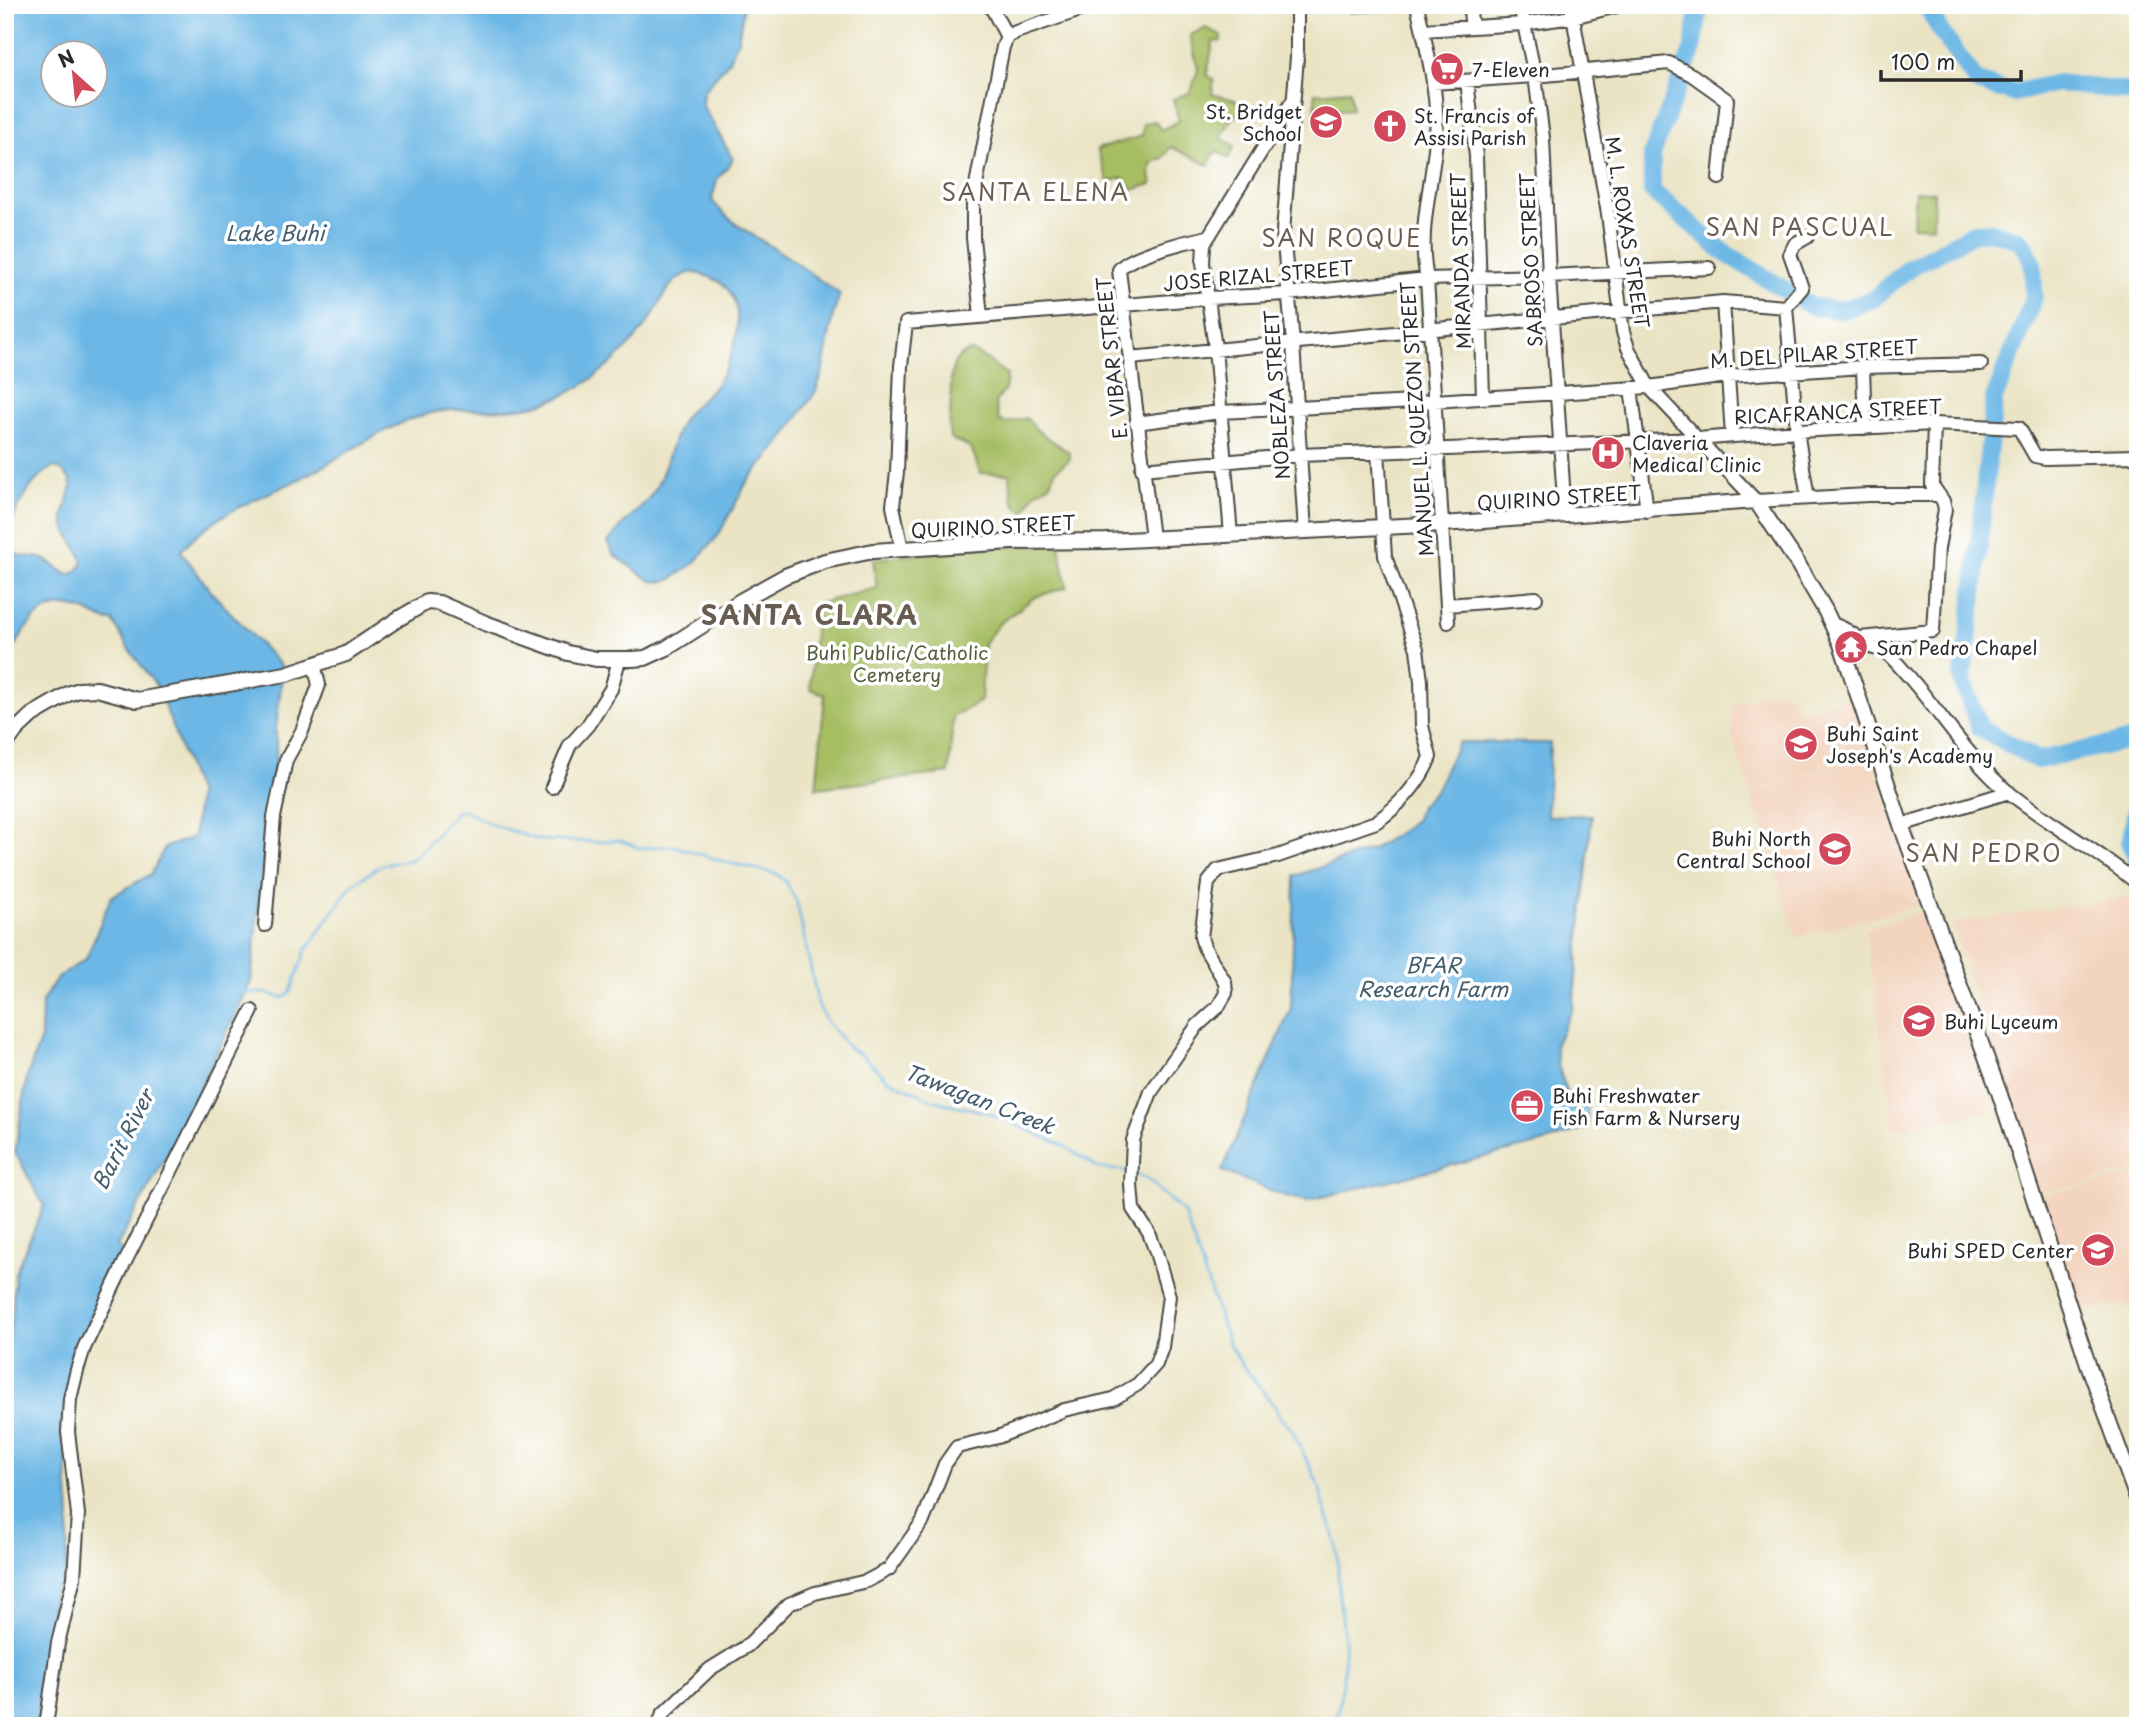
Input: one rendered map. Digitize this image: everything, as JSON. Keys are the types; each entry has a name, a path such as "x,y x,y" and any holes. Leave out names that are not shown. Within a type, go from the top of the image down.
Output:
{"main road":[{"name":"QUIRINO STREET","path":"5,745 32,715 79,690 97,689 137,700 286,674 346,654 427,602 439,603 495,627 568,653 596,659 619,660 645,658 667,649 742,600 796,571 845,557 902,549 1011,542 1231,536 1756,502"},
{"path":"1756,502 1798,564 1832,624 1901,825 1992,1072 2088,1364 2138,1501"}],"street":[{"path":"990,5 1007,37"},
{"path":"981,316 973,238 973,200 1003,47 1007,37 1095,5"},
{"name":"NOBLEZA STREET","path":"1297,5 1297,57 1283,232 1305,531"},
{"name":"MANUEL L. QUEZON STREET","path":"1417,5 1433,83 1435,143 1422,234 1422,257 1427,279 1448,622"},
{"path":"1469,5 1472,27"},
{"name":"SABROSO STREET","path":"1520,5 1535,76 1544,138 1549,276 1565,515"},
{"path":"1423,30 1523,24 1572,11 1621,5"},
{"name":"M. L. ROXAS STREET","path":"1572,11 1608,214 1620,312 1628,348 1649,387 1756,502"},
{"path":"1433,83 1669,63 1692,75 1727,100 1718,178"},
{"name":"MIRANDA STREET","path":"1467,81 1476,156 1483,398"},
{"path":"1231,536 1215,348 1203,263 1204,244 1292,102"},
{"name":"E. VIBAR STREET","path":"1152,538 1119,274 1124,263 1208,236"},
{"path":"1130,358 1723,302 1788,305 1800,293 1802,285 1790,254 1795,244 1807,237"},
{"name":"JOSE RIZAL STREET","path":"902,549 893,506 906,323 1288,294 1427,279 1709,268"},
{"path":"1723,302 1732,435"},
{"path":"1788,305 1797,431 1808,498"},
{"name":"M. DEL PILAR STREET","path":"1136,423 1220,412 1649,387 1727,376 1863,367 1981,364"},
{"path":"1863,367 1865,428"},
{"path":"1631,388 1647,510"},
{"path":"1860,638 1933,631 1938,548 1945,509 1940,495 1932,485 1934,424"},
{"name":"RICAFRANCA STREET","path":"1142,469 1300,455 1697,439 1934,424 2018,428 2035,456 2045,458 2138,456"},
{"path":"658,1726 663,1714 690,1687 715,1664 747,1646 789,1604 815,1593 867,1581 889,1569 923,1521 945,1464 957,1447 998,1437 1064,1410 1113,1399 1138,1384 1153,1368 1162,1347 1169,1296 1149,1233 1133,1209 1133,1140 1148,1097 1197,1026 1218,1007 1226,993 1225,982 1201,937 1208,883 1213,873 1218,870 1278,856 1376,822 1405,794 1427,765 1430,751 1422,726 1419,657 1385,556 1378,453"},
{"path":"1756,502 1940,495"},
{"path":"1447,605 1536,598"},
{"path":"1832,624 1845,628 1869,646 1884,651 1918,687 1968,752 2008,792 2114,864 2138,884"},
{"path":"552,787 570,745 588,725 611,688 619,660"},
{"path":"265,925 274,817 286,760 302,730 319,685 314,664"},
{"path":"1901,825 2008,792"},
{"path":"46,1726 58,1643 74,1578 78,1514 68,1432 70,1399 77,1370 84,1348 118,1276 251,1010"}],"shaded area":[{"name":"Buhi Saint Joseph's Academy","path":"1783,689 1800,711 1854,697 1870,751 1750,792 1732,736 1733,704"},
{"name":"Buhi North Central School","path":"1870,752 1920,905 1797,937 1750,794"},
{"path":"2138,896 2138,1171 2037,1194 1952,923"},
{"name":"Buhi Lyceum","path":"1922,912 1992,1113 1894,1128 1865,929"},
{"name":"Buhi SPED Center","path":"2138,1174 2138,1305 2079,1309 2038,1196"}],"green space":[{"path":"1349,5 1399,5 1400,9 1349,13"},
{"path":"1206,28 1221,35 1221,41 1213,42 1207,75 1214,80 1212,94 1235,100 1244,107 1239,117 1234,115 1221,138 1235,146 1229,158 1216,151 1208,165 1171,147 1163,158 1152,162 1152,184 1133,190 1122,178 1108,182 1097,149 1142,136 1143,124 1155,121 1161,130 1179,121 1173,99 1191,92 1198,69 1190,35"},
{"path":"1350,90 1352,109 1315,112 1315,93"},
{"path":"1915,191 1934,192 1933,227 1913,226"},
{"path":"971,351 1007,375 1005,390 995,402 999,421 1006,423 1026,418 1038,431 1070,453 1070,459 1055,471 1049,485 1035,493 1025,511 1018,509 1013,500 1009,474 981,473 971,449 950,437 952,369 958,358"},
{"name":"Buhi Public/Catholic Cemetery","path":"1059,544 1067,587 1035,597 999,624 984,643 981,701 953,716 949,773 816,788 825,694 810,689 816,604 877,588 873,559 973,548"}],"water":[{"name":"Lake Buhi","path":"5,5 744,5 738,41 728,62 703,92 702,105 732,157 732,161 717,180 712,200 742,228 840,294 816,391 778,446 748,480 718,536 692,565 670,580 651,581 614,555 608,543 654,491 682,421 715,386 733,348 737,319 730,293 718,281 691,272 671,285 651,318 625,350 593,378 570,392 531,406 449,410 409,420 380,433 311,473 225,515 194,537 181,551 213,594 283,668 276,729 276,760 269,802 251,982 178,1134 117,1246 124,1252 81,1346 65,1446 70,1515 65,1578 53,1594 48,1674 41,1726 5,1726 5,1586 9,1570 5,1559 5,1360 12,1318 15,1273 44,1206 15,1152 27,1077 41,1038 42,1001 57,978 86,959 111,897 151,874 165,847 194,837 198,795 158,688 128,648 113,621 101,619 83,610 54,607 43,612 26,628 5,663","holes":["56,467 65,474 71,487 64,522 83,562 76,572 69,575 45,559 17,554 11,548 9,539 10,528 21,502 38,478"]},
{"name":"BFAR Research Farm","path":"1459,742 1550,743 1547,816 1592,815 1573,1008 1555,1045 1558,1065 1572,1110 1588,1107 1588,1127 1549,1141 1306,1201 1279,1194 1222,1171 1291,1008 1295,876 1371,850 1403,830 1416,819 1420,806 1435,791"}],"waterway":[{"path":"1693,5 1698,16 1693,48 1652,154 1652,191 1725,253 1813,307 1843,310 1873,299 1909,268 1974,233 1990,231 2017,239 2025,246 2033,264 2034,298 1994,399 1973,603 1962,680 1980,728 2038,760 2127,741 2138,750"},
{"path":"1926,5 1941,32 1977,82 2014,93 2057,83 2138,93"},
{"path":"2138,799 2130,844 2138,859"},
{"name":"Tawagan Creek","path":"244,993 266,993 283,998 290,993 306,950 352,885 381,865 410,860 419,854 455,813 462,809 491,824 539,840 619,840 639,848 674,846 777,874 786,882 797,903 818,1004 826,1021 849,1048 862,1055 887,1079 935,1101 986,1112 1063,1145 1098,1168 1126,1171"},
{"name":"Tawagan Creek","path":"1136,1174 1147,1179 1184,1213 1228,1342 1279,1416 1292,1430 1320,1488 1336,1544 1344,1634 1343,1680 1334,1726"}],"place":[{"name":"7-Eleven","path":"1447,69"},
{"name":"St. Bridget School","path":"1326,122"},
{"name":"St. Francis of Assisi Parish","path":"1390,126"},
{"name":"Claveria Medical Clinic","path":"1608,453"},
{"name":"San Pedro Chapel","path":"1851,647"},
{"name":"Buhi Saint Joseph's Academy","path":"1801,744"},
{"name":"Buhi North Central School","path":"1835,849"},
{"name":"Buhi Lyceum","path":"1919,1021"},
{"name":"Buhi Freshwater Fish Farm & Nursery","path":"1527,1106"},
{"name":"Buhi SPED Center","path":"2098,1250"}],"district":[{"name":"SANTA ELENA","path":"1036,191"},
{"name":"SAN PASCUAL","path":"1800,226"},
{"name":"SAN ROQUE","path":"1342,237"},
{"name":"SANTA CLARA","path":"810,614"},
{"name":"SAN PEDRO","path":"1984,852"}],"water label":[{"name":"Barit River","path":"122,1139"}]}
